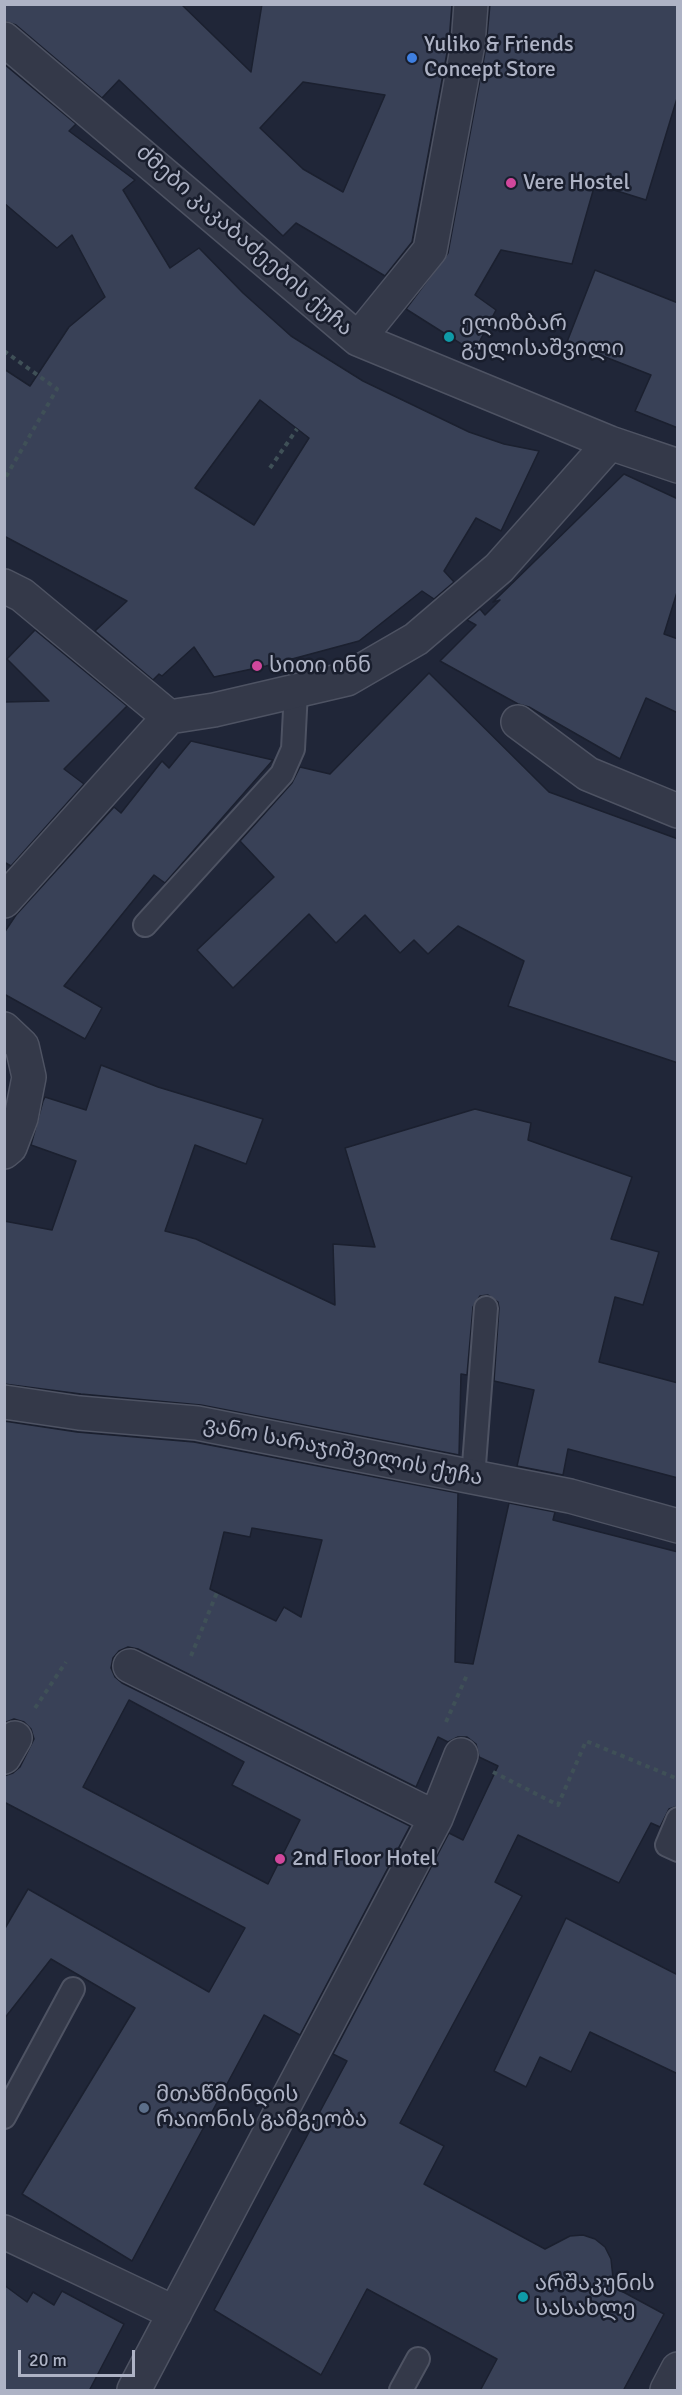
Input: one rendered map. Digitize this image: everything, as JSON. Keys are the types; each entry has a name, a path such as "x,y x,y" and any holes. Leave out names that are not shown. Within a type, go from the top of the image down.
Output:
{"street":[{"path":"358,339 430,250 468,44 471,4"},
{"name":"ძმები კაკაბაძეების ქუჩა","path":"4,39 358,339 610,443 678,466"},
{"path":"4,901 169,717 214,710 347,679 416,639 499,568 610,443"},
{"path":"4,586 22,595 169,717"},
{"path":"518,722 588,774 678,811"},
{"path":"4,1029 22,1046 29,1077 21,1118 10,1147 4,1152"},
{"name":"ვანო სარაჯიშვილის ქუჩა","path":"4,1402 79,1413 197,1424 570,1496 678,1526"},
{"path":"130,1666 436,1818"},
{"path":"134,2391 436,1818 461,1755"},
{"path":"4,2232 176,2313"},
{"path":"667,2391 678,2368"}],"lane":[{"path":"145,925 282,774 293,749 296,691"},
{"path":"473,1478 486,1308"},
{"path":"678,1819 667,1845 678,1850"},
{"path":"4,2117 73,1989"},
{"path":"401,2391 418,2359"}],"path":[{"path":"4,351 57,389 4,480"},
{"path":"270,468 297,429"},
{"path":"174,1688 201,1636 218,1590"},
{"path":"10,1748 66,1662"},
{"path":"461,1755 558,1805 585,1741 678,1779"}],"building":[{"path":"4,4 181,4 251,72 262,4 452,4 449,42 412,242 385,276 296,223 283,236 119,80 102,98 16,25 4,21","holes":["303,82 385,95 343,192 303,169 260,128"]},
{"path":"490,4 678,4 678,95 646,200 595,184 572,264 501,250 475,295 496,310 474,352 406,309 448,253 486,47"},
{"path":"4,64 76,124 69,131 135,180 123,190 170,268 199,248 243,293 291,336 363,381 469,432 504,444 539,451 501,531 476,518 444,571 454,582 434,599 422,591 359,641 266,666 214,677 194,647 162,676 159,674 153,680 95,631 127,601 4,536 4,369 30,386 69,327 105,297 72,235 57,248 4,203","holes":["260,400 309,438 254,525 195,488"]},
{"path":"595,270 678,303 678,428 635,411 651,375 567,342"},
{"path":"624,474 678,499 678,589 664,634 678,639 678,713 646,698 620,759 529,707 518,704 440,661 476,625 467,620 480,609 485,615 500,600 493,602"},
{"path":"35,630 127,706 64,769 84,784 11,866 4,862 4,702 49,701 7,659"},
{"path":"429,673 549,792 678,839 678,1063 508,1006 524,961 458,926 428,954 414,940 400,953 365,915 336,943 309,914 233,988 197,950 274,877 240,841 292,783 300,767 330,774"},
{"path":"191,741 273,760 165,883 154,875 64,986 102,1008 85,1039 4,994 4,933 16,915 114,807 121,813 162,761 169,768"},
{"path":"101,1065 158,1087 263,1119 246,1164 195,1145 165,1231 196,1239 335,1305 333,1244 375,1247 345,1148 475,1109 531,1123 528,1140 632,1177 611,1239 659,1252 643,1305 615,1297 599,1362 678,1383 678,1478 568,1449 563,1475 517,1466 534,1390 494,1381 499,1308 498,1302 488,1295 480,1296 473,1307 467,1375 461,1374 459,1455 201,1405 4,1384 4,1221 52,1230 76,1161 31,1145 43,1101 45,1097 86,1110"},
{"path":"4,1421 77,1432 194,1442 458,1493 455,1662 473,1664 509,1503 555,1512 553,1520 678,1552 678,1806 669,1809 660,1827 651,1823 619,1883 518,1835 495,1882 522,1896 400,2123 444,2146 424,2184 545,2249 570,2236 583,2235 595,2239 605,2247 611,2259 614,2287 664,2314 623,2391 480,2391 497,2359 367,2289 321,2375 214,2310 347,2061 333,2054 449,1833 463,1840 498,1766 479,1757 476,1744 467,1737 458,1737 448,1742 438,1737 416,1787 138,1649 128,1647 119,1651 113,1658 111,1668 115,1677 122,1683 410,1826 300,2035 264,2015 132,2261 22,2194 135,2008 51,1959 4,2019 4,1930 28,1889 209,1992 245,1928 4,1802 4,1776 20,1767 34,1739 31,1729 24,1722 14,1719 4,1723","holes":["252,1528 322,1540 301,1617 284,1607 276,1621 210,1589 224,1532 250,1537","129,1700 244,1762 232,1785 300,1820 268,1884 83,1787"]},
{"path":"566,1918 678,1975 678,2074 590,2032 571,2072 540,2057 526,2087 494,2071"},
{"path":"4,2285 27,2302 33,2292 54,2305 62,2291 124,2324 89,2391 4,2391"}],"place":[{"name":"Yuliko & Friends Concept Store","path":"412,58"},
{"name":"Vere Hostel","path":"511,183"},
{"name":"ელიზბარ გულისაშვილი","path":"449,337"},
{"name":"სითი ინნ","path":"257,666"},
{"name":"2nd Floor Hotel","path":"280,1859"},
{"name":"მთაწმინდის რაიონის გამგეობა","path":"144,2108"},
{"name":"არშაკუნის სასახლე","path":"523,2297"}]}
